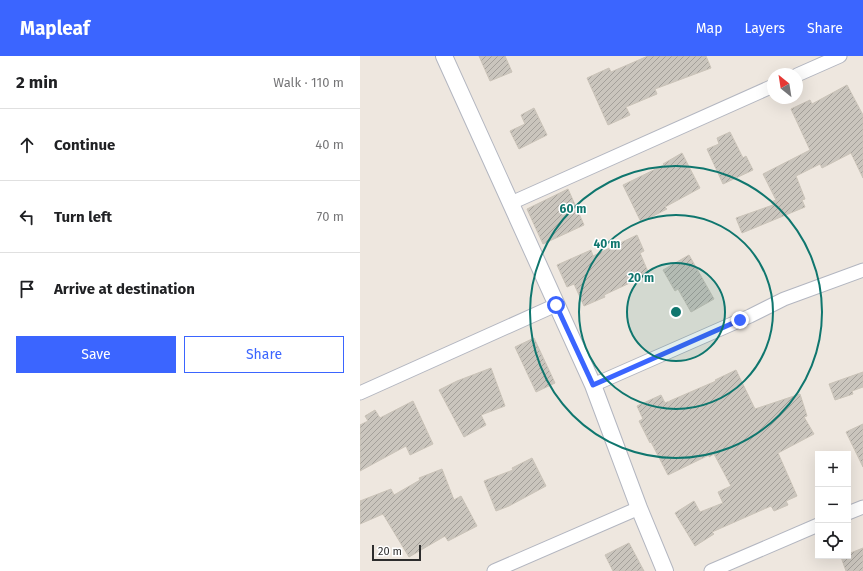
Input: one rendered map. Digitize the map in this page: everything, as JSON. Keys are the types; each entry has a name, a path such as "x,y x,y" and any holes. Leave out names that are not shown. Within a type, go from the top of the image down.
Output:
{"street":[{"path":"444,56 593,385 639,508 665,571"},
{"path":"803,72 840,56"},
{"path":"511,203 767,89"},
{"path":"593,385 750,316 784,299 863,270"},
{"path":"360,393 556,305"},
{"path":"851,512 863,507"},
{"path":"494,571 639,508"},
{"path":"711,571 815,526"}],"building":[{"path":"479,56 505,56 512,72 490,81"},
{"path":"648,56 706,56 711,68 655,89 657,94 626,107 630,115 608,125 587,78 609,68 611,72"},
{"path":"847,85 863,115 863,178 851,153 822,168 820,164 796,176 805,199 802,200 805,207 742,233 736,218 773,205 771,202 776,200 763,174 810,150 791,109 810,100 812,104"},
{"path":"534,108 547,135 519,149 510,131 525,124 521,115"},
{"path":"730,132 743,158 746,156 753,170 723,184 707,149 719,144 717,138"},
{"path":"682,153 700,188 665,207 667,209 641,222 623,185 664,165 663,164"},
{"path":"568,189 584,225 543,244 527,209"},
{"path":"637,235 644,251 640,253 649,274 604,295 605,297 584,306 574,284 567,287 557,265 591,250 593,256"},
{"path":"689,255 714,299 691,312 678,289 675,291 663,270"},
{"path":"534,338 555,383 536,392 515,347"},
{"path":"491,368 505,406 481,415 486,425 464,437 439,390 457,381"},
{"path":"736,370 755,409 800,394 807,416 804,417 814,434 778,453 797,496 786,501 788,505 774,511 771,506 712,532 714,534 695,546 675,513 694,501 700,512 723,503 718,492 731,486 714,454 668,475 639,421 643,419 637,406 661,395 665,403 716,381 715,380"},
{"path":"863,372 863,387 852,391 853,394 835,400 829,384"},
{"path":"413,401 433,444 410,455 406,446 360,471 360,425 368,421 365,416 375,410 380,418"},
{"path":"863,424 863,467 846,432"},
{"path":"532,458 546,486 509,506 496,511 484,481 513,470 512,468"},
{"path":"442,469 454,500 461,496 477,526 448,541 445,536 409,557 383,514 360,524 360,501 391,489 394,495 420,480 419,478"},
{"path":"629,543 644,571 613,571 605,555"},
{"path":"863,548 863,571 846,571 842,559 851,559 851,553"}],"route":[{"path":"556,305 593,385 740,320"}]}
